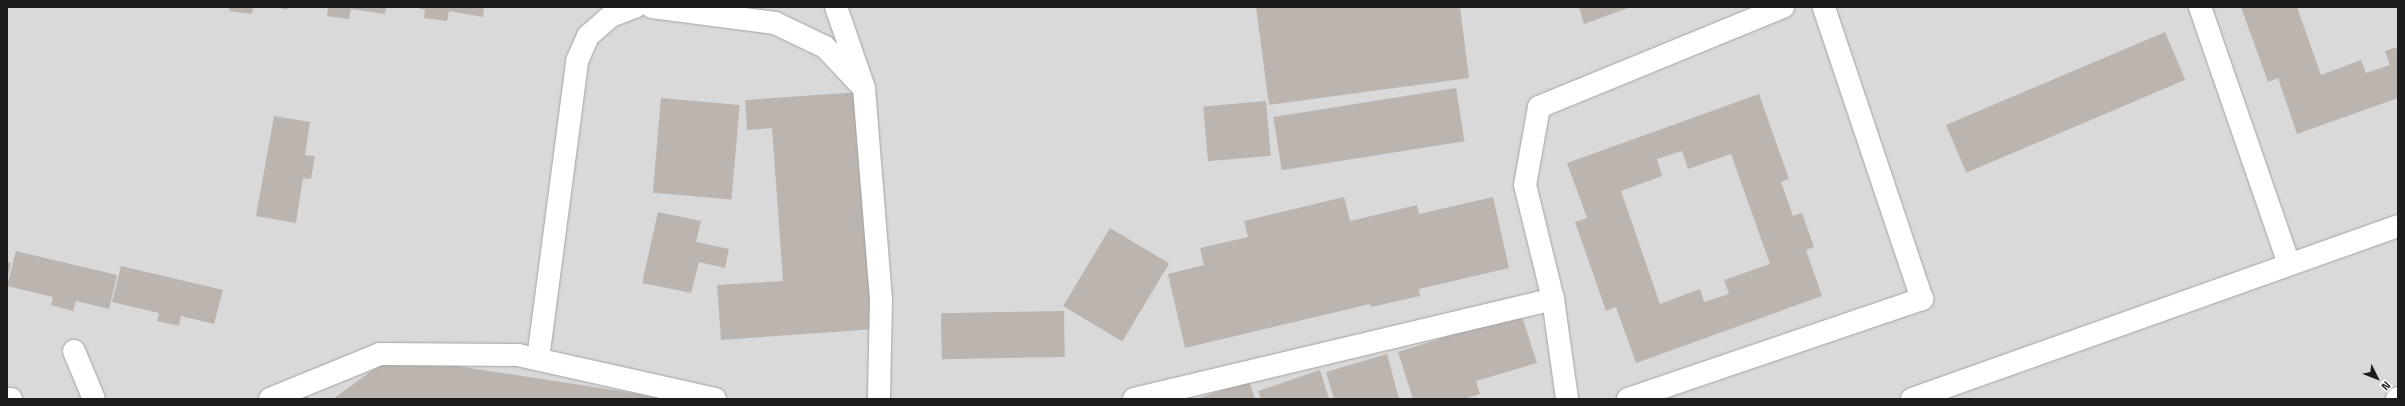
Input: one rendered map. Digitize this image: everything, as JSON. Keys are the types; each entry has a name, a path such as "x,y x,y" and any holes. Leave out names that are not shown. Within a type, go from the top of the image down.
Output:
{"street":[{"path":"538,359 577,61 588,36 611,16 635,7"},
{"path":"652,7 774,23 825,48 864,88"},
{"path":"836,7 864,88 881,300 879,399"},
{"path":"1567,399 1553,299 1525,185 1539,107 1783,7"},
{"path":"1628,399 1922,299 1824,7"},
{"path":"2200,7 2289,264"},
{"path":"1912,399 2398,226"},
{"path":"1134,399 1553,299"},
{"path":"74,351 94,399"},
{"path":"270,399 380,354 518,355 715,399"}],"shaded area":[{"path":"7,7 2398,7 2398,399 7,399"}],"building":[{"path":"230,7 253,7 252,14 229,11"},
{"path":"277,7 288,7 287,10"},
{"path":"328,7 386,7 385,14 351,9 349,19 327,16"},
{"path":"415,7 484,7 483,17 449,11 447,21 424,18 425,10"},
{"path":"1256,7 1460,7 1469,78 1269,105"},
{"path":"1579,7 1631,7 1584,24"},
{"path":"2241,7 2297,7 2321,75 2361,60 2366,73 2390,65 2385,51 2398,47 2398,98 2297,134 2278,78 2268,82"},
{"path":"2165,32 2185,80 1966,173 1946,125"},
{"path":"1456,88 1464,141 1282,170 1273,117"},
{"path":"860,92 876,329 721,340 717,285 783,281 772,128 747,130 745,100"},
{"path":"1759,94 1789,179 1781,182 1793,216 1802,213 1814,247 1806,250 1822,296 1636,363 1616,307 1606,311 1575,222 1587,218 1567,163","holes":["1682,151 1688,169 1731,154 1770,264 1724,280 1729,294 1704,302 1700,289 1660,304 1621,191 1662,176 1657,159"]},
{"path":"661,98 740,105 731,200 653,193"},
{"path":"1266,101 1271,156 1208,161 1203,106"},
{"path":"274,116 310,122 305,155 315,156 311,179 303,178 296,223 256,216"},
{"path":"1344,197 1350,221 1417,205 1419,214 1493,197 1509,268 1419,289 1420,296 1371,307 1370,304 1185,348 1168,274 1204,265 1200,248 1248,237 1244,221"},
{"path":"658,212 701,221 696,242 729,249 725,268 699,262 691,293 642,283"},
{"path":"1110,228 1169,264 1122,342 1063,306"},
{"path":"16,251 117,275 109,309 76,301 73,311 51,305 53,297 7,286"},
{"path":"7,262 11,263 8,276 7,276"},
{"path":"121,266 223,290 214,324 181,316 179,326 157,321 159,313 112,302"},
{"path":"1064,311 1065,357 942,359 941,313"},
{"path":"1521,313 1537,363 1476,381 1480,394 1464,399 1413,399 1398,352"},
{"path":"1387,354 1399,399 1334,399 1326,372"},
{"path":"392,356 652,396 697,399 333,399"},
{"path":"1320,370 1329,399 1261,399 1258,391"},
{"path":"1249,381 1255,399 1197,399"},
{"path":"303,391 309,399 292,399"}]}
